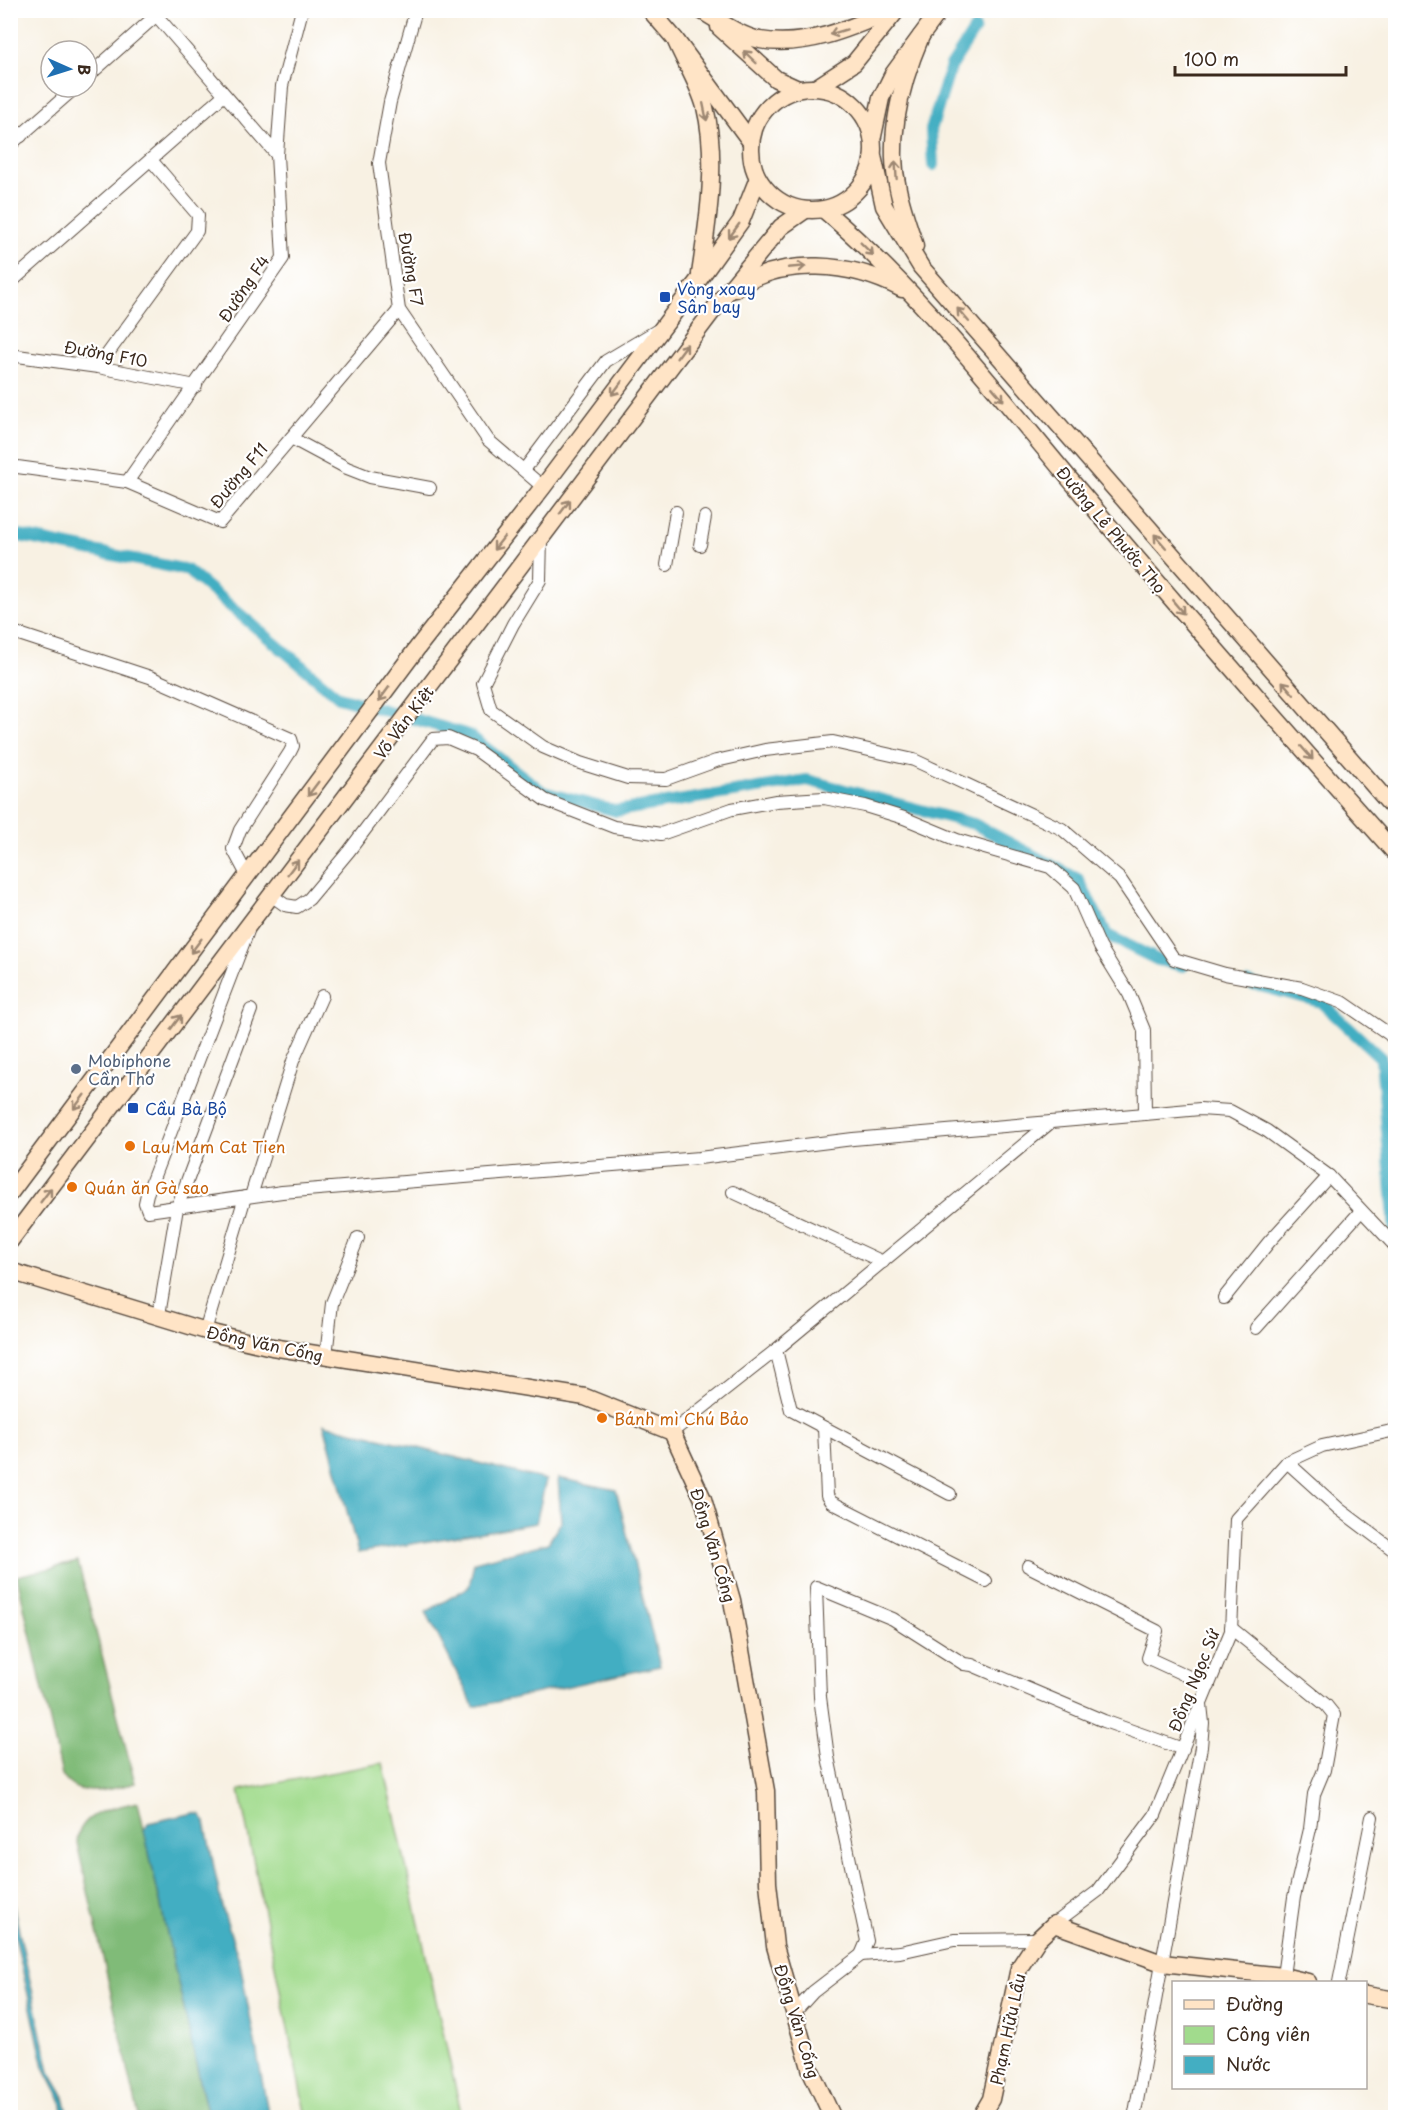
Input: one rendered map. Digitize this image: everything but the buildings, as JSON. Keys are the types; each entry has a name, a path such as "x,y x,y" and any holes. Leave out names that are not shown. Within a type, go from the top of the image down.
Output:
{"street":[{"name":"Đường F4","path":"127,482 283,258 277,154 282,86 302,10"},
{"name":"Đường F7","path":"416,10 390,102 379,163 399,310 488,440 543,487"},
{"path":"650,10 675,39 751,142"},
{"path":"702,11 758,40 791,42 818,38 848,29 895,10"},
{"path":"817,87 854,63 895,10"},
{"path":"872,136 865,118 853,103 836,92 817,87 798,89 781,96 766,108 756,123 751,142 752,160 758,178 770,194 786,205 804,211 824,210 842,203 857,191 868,175 873,156 872,136 881,98 893,74 940,10"},
{"path":"702,11 776,80 798,89"},
{"path":"99,66 158,13 277,154"},
{"path":"921,36 899,96 895,146 897,187 921,267"},
{"path":"675,39 704,106 708,127 710,152 708,225 700,278"},
{"path":"10,283 225,94"},
{"path":"10,145 63,99"},
{"path":"10,126 21,136"},
{"name":"Đường Lê Phước Thọ","path":"873,156 884,206 921,267 1395,811"},
{"path":"98,366 197,231 198,215 151,159"},
{"name":"Võ Văn Kiệt","path":"10,1193 418,647 543,487 700,278 741,221 758,178"},
{"name":"Đường Lê Phước Thọ","path":"824,210 915,296 1188,618 1395,854"},
{"name":"Võ Văn Kiệt","path":"10,1241 724,296 781,227 804,211"},
{"path":"724,296 750,279 771,271 811,266 828,267 888,281 915,296"},
{"name":"Đường F11","path":"10,466 127,482 220,522 399,310"},
{"path":"524,470 606,362 662,328"},
{"name":"Đường F10","path":"10,355 98,366 196,386"},
{"path":"291,438 346,468 370,477 430,488"},
{"path":"667,565 676,512"},
{"path":"700,544 705,517"},
{"path":"541,538 540,580 513,624 483,683 491,710 543,747 580,763 628,778 666,779 716,761 765,750 833,742 914,760 1062,829 1120,879 1174,959 1226,974 1302,988 1344,1003 1389,1034 1395,1042"},
{"path":"10,631 150,677 291,739 293,746 290,752 240,830 233,849 248,877"},
{"path":"272,895 285,905 297,907 309,899 349,851 433,739 448,738 476,750 545,800 614,827 661,834 732,809 776,801 824,798 865,806 904,818 957,840 1050,867 1074,888 1100,947 1129,994 1144,1030 1145,1114"},
{"path":"252,921 147,1194 145,1203 148,1211 248,1197 699,1158 853,1139 1200,1109 1230,1111 1267,1131 1329,1176 1395,1247"},
{"path":"205,1331 293,1061 322,996"},
{"path":"159,1315 177,1208 251,1010"},
{"path":"672,1432 776,1350 1051,1122"},
{"path":"1224,1298 1269,1242 1329,1176"},
{"path":"733,1192 883,1262"},
{"path":"1256,1328 1361,1211"},
{"path":"326,1356 332,1303 358,1238"},
{"name":"Đồng Văn Cống","path":"10,1271 205,1331 272,1347 585,1397 672,1432 703,1499 732,1600 766,1791 770,1913 793,2014 811,2070 833,2118"},
{"path":"776,1350 791,1410 950,1494"},
{"path":"824,1428 827,1496 831,1502 986,1581"},
{"name":"Đồng Ngọc Sứ","path":"1054,1924 1098,1891 1155,1815 1231,1628 1236,1520 1287,1462 1322,1446 1395,1430"},
{"path":"1287,1462 1338,1509 1395,1552"},
{"path":"1028,1566 1157,1631 1148,1658 1209,1686"},
{"path":"793,2014 813,1992 861,1955 867,1941 828,1756 820,1696 816,1587 893,1619 964,1664 972,1665 1104,1721 1183,1749"},
{"path":"1231,1628 1326,1705 1334,1715 1324,1770 1314,1794 1310,1829 1294,1898 1283,1976"},
{"path":"1134,2118 1201,1747 1203,1723 1201,1705"},
{"path":"1339,1981 1372,1817"},
{"path":"1054,1924 1162,1963 1283,1976 1301,1981"},
{"name":"Phạm Hữu Lầu","path":"981,2118 991,2099 1019,1968 1038,1939 1054,1924"},
{"path":"861,1955 900,1952 954,1940 1038,1939"},
{"path":"1367,1995 1395,2000"}],"green space":[{"path":"78,1562 135,1783 95,1791 76,1788 62,1775 17,1576"},
{"path":"383,1763 462,2117 306,2117 239,1790"},
{"path":"138,1802 208,2117 139,2117 77,1843 84,1824 91,1818 109,1809"}],"water":[{"path":"324,1424 546,1480 536,1523 358,1553"},
{"path":"558,1478 616,1490 660,1666 474,1707 426,1612 469,1587 474,1562 548,1543 561,1522"},
{"path":"194,1813 202,1815 205,1822 222,1907 240,1963 269,2117 208,2117 144,1830 148,1823"},
{"path":"11,1895 50,2071 63,2093 69,2117 64,2117 61,2100 44,2067 11,1918"}],"waterway":[{"path":"933,165 931,130 951,66 975,29"},
{"path":"10,534 187,570 339,697 469,735 543,792 616,811 807,780 974,824 1078,879 1107,935 1158,960 1183,966"},
{"path":"1249,983 1321,1002 1381,1058 1396,1244"}],"place":[{"name":"Vòng xoay Sân bay","path":"665,297"},
{"name":"Mobiphone Cần Thơ","path":"76,1069"},
{"name":"Cầu Bà Bộ","path":"133,1108"},
{"name":"Lau Mam Cat Tien","path":"130,1146"},
{"name":"Quán ăn Gà sao","path":"72,1187"},
{"name":"Bánh mì Chú Bảo","path":"602,1418"}]}
